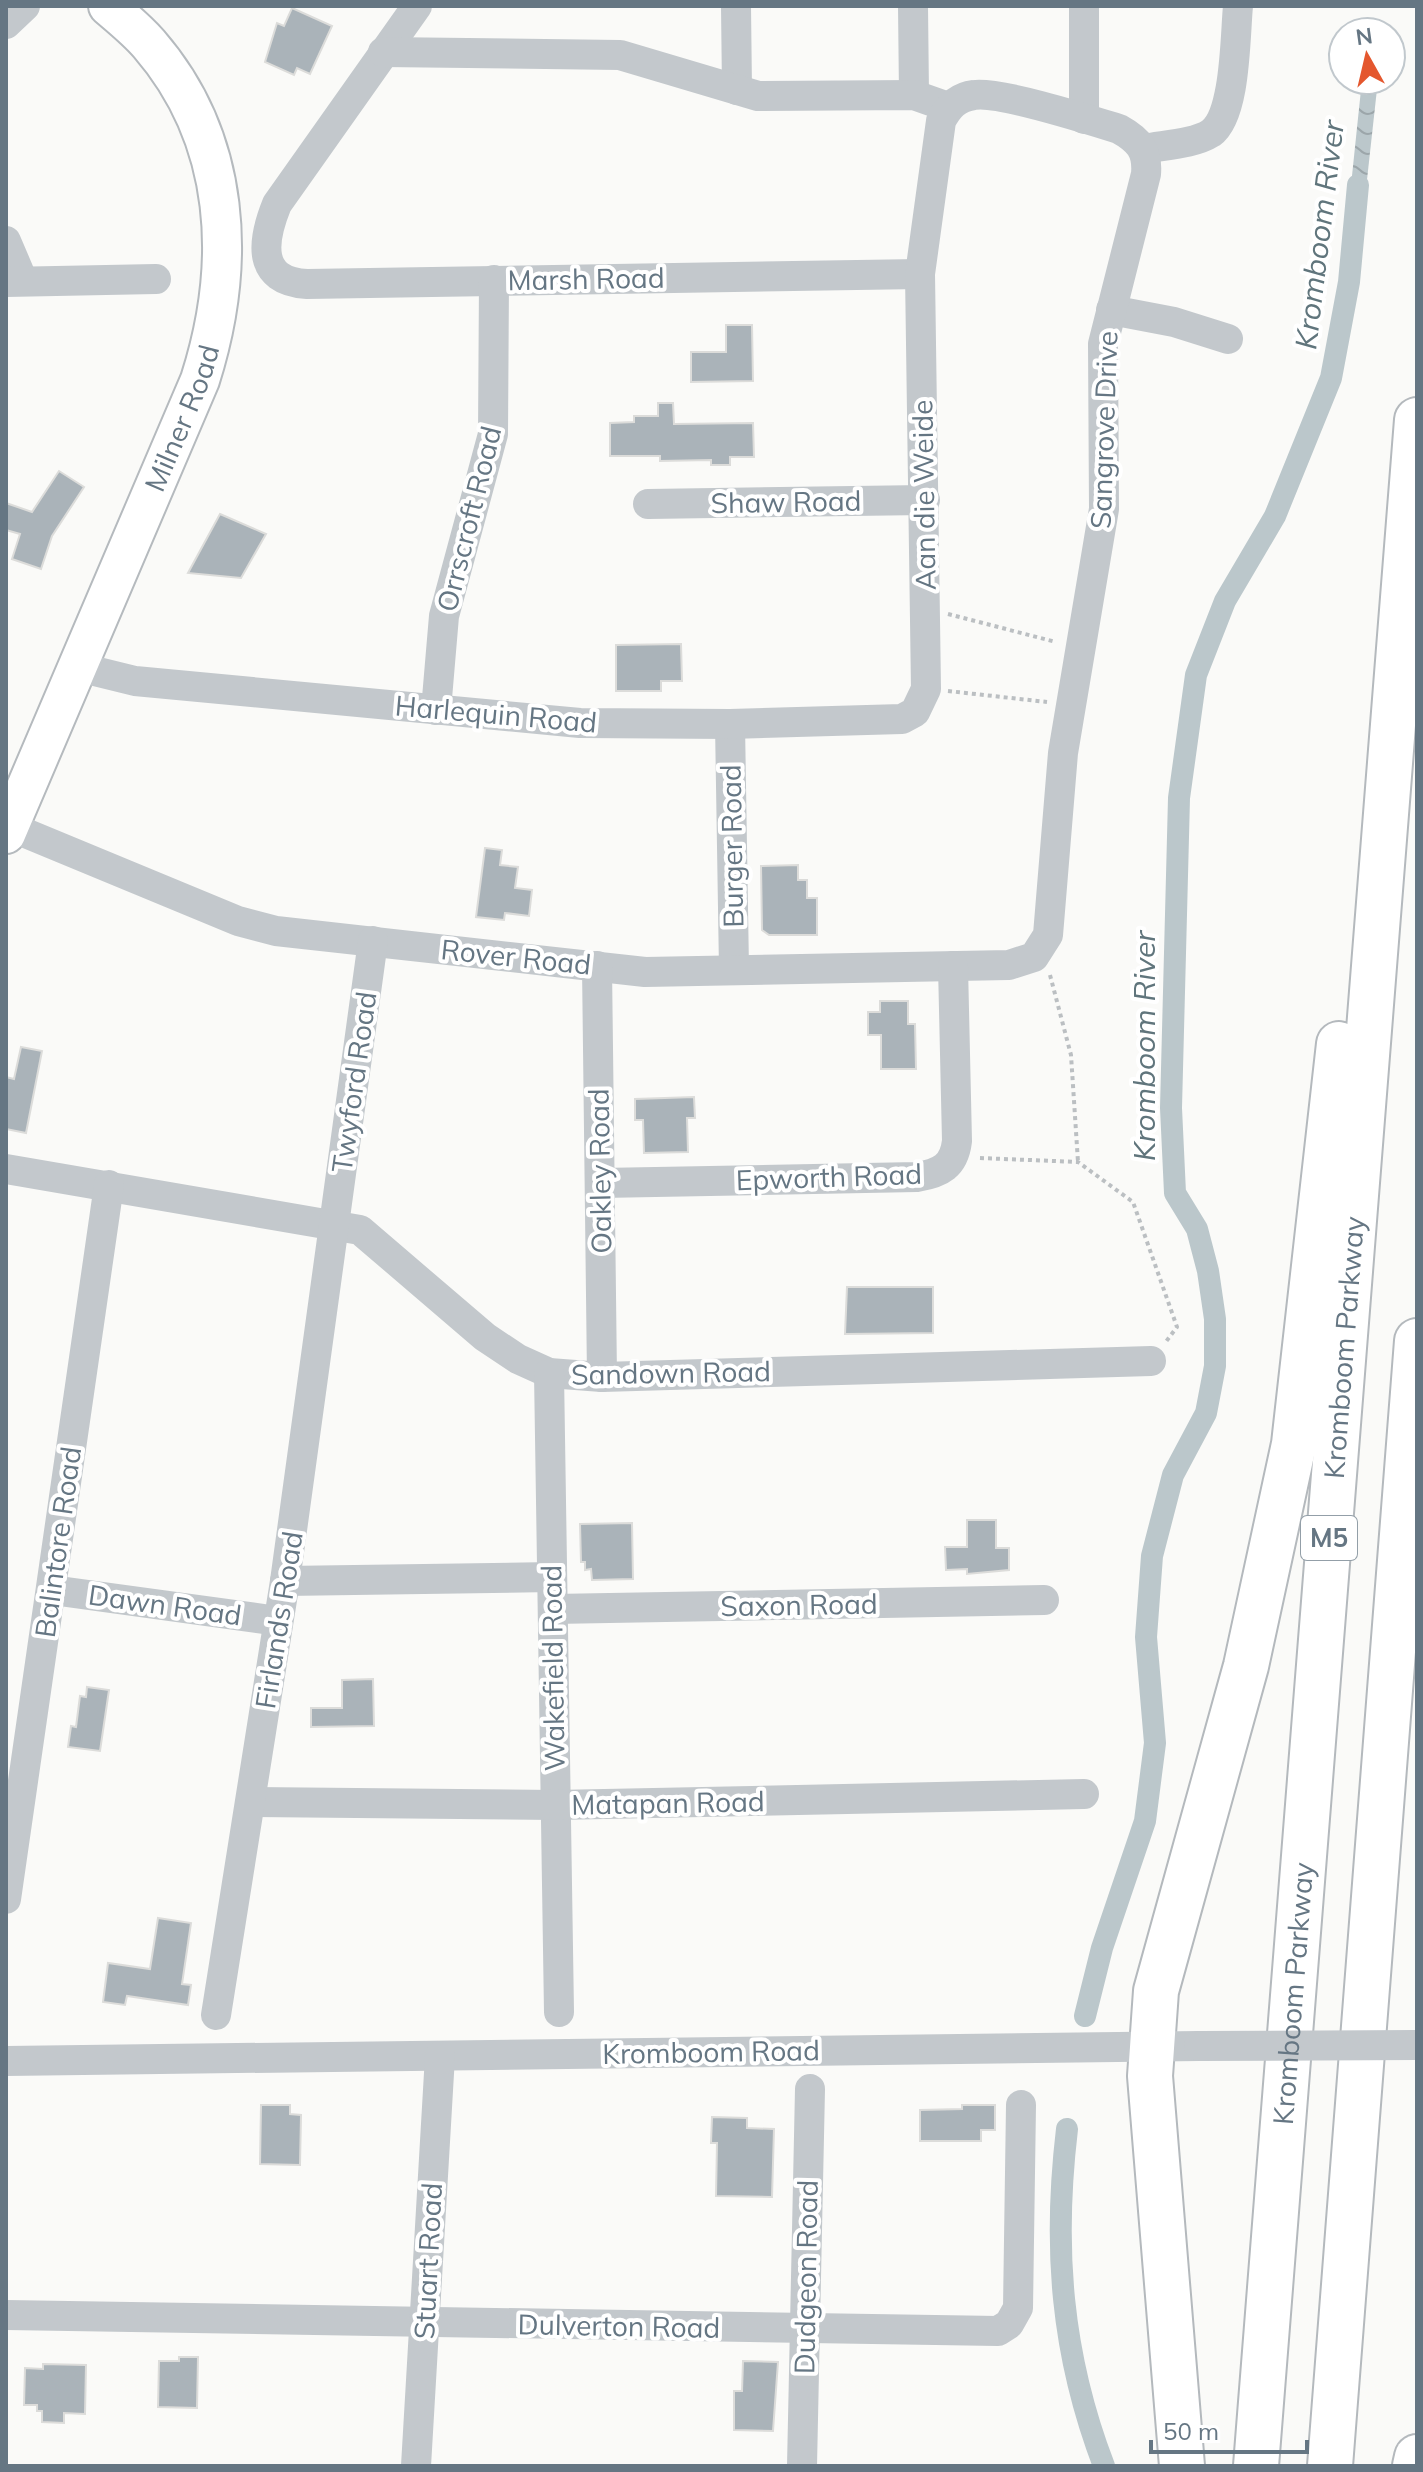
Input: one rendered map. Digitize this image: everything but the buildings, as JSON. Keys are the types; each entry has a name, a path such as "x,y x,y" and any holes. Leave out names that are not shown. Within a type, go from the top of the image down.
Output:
{"highway":[{"name":"Kromboom Parkway","path":"1256,2466 1417,420"},
{"path":"1182,2466 1150,2076 1133,2047 1156,1991 1246,1666 1294,1444 1381,662 1389,629 1402,609"},
{"path":"1330,2466 1417,1341"},
{"path":"1415,2466 1417,2457"}],"main road":[{"name":"Milner Road","path":"7,828 200,380 216,327 223,277 223,233 216,184 197,123 162,60 108,6"}],"street":[{"path":"6,24 25,6"},
{"path":"383,52 417,6"},
{"path":"736,6 737,90"},
{"path":"913,6 914,95"},
{"path":"1084,6 1084,119"},
{"path":"920,274 938,134 948,107 973,95 988,95 1119,129 1134,137 1144,149 1197,138 1211,133 1220,123 1229,92 1238,6"},
{"path":"383,52 620,55 737,90 775,97 914,95 948,107"},
{"name":"Marsh Road","path":"383,52 288,184 270,222 267,256 276,277 289,283 920,274"},
{"name":"Sangrove Drive","path":"1043,948 1050,921 1063,753 1104,509 1102,365 1111,310 1146,174 1144,149"},
{"path":"6,241 15,282 156,279"},
{"name":"Aan die Weide","path":"920,274 925,500 925,608 920,700"},
{"name":"Orrscroft Road","path":"436,710 444,616 493,434 494,280"},
{"path":"1111,310 1174,322 1228,339"},
{"name":"Shaw Road","path":"648,504 925,500"},
{"name":"Harlequin Road","path":"78,667 135,681 580,723 882,721 902,719 920,700"},
{"name":"Burger Road","path":"730,724 734,969"},
{"name":"Rover Road","path":"7,828 255,928 645,972 1009,965 1034,957 1043,948"},
{"name":"Twyford Road","path":"335,1223 373,941"},
{"name":"Oakley Road","path":"597,966 602,1377"},
{"name":"Epworth Road","path":"601,1183 917,1177 947,1168 955,1156 953,966"},
{"name":"Sandown Road","path":"6,1169 335,1223 370,1235 502,1350 549,1373 602,1377 1151,1361"},
{"name":"Balintore Road","path":"6,1899 109,1185"},
{"name":"Firlands Road","path":"216,2015 285,1581 335,1223"},
{"name":"Wakefield Road","path":"549,1373 559,2012"},
{"path":"285,1581 552,1577"},
{"name":"Dawn Road","path":"52,1590 278,1621"},
{"name":"Saxon Road","path":"553,1609 1044,1600"},
{"name":"Matapan Road","path":"251,1802 555,1805 1084,1794"},
{"name":"Kromboom Road","path":"6,2061 1417,2045"},
{"name":"Stuart Road","path":"416,2466 440,2056"},
{"name":"Dudgeon Road","path":"802,2466 810,2089"},
{"name":"Dulverton Road","path":"6,2315 992,2333 1009,2324 1018,2308 1021,2105"}],"path":[{"path":"925,608 1081,648"},
{"path":"920,700 1071,705"},
{"path":"1043,948 1071,1055 1078,1162"},
{"path":"955,1156 1078,1162 1133,1202 1177,1327 1151,1361"}],"water":[{"path":"1360,96 1376,96 1363,216 1348,214"}],"waterway":[{"name":"Kromboom River","path":"1085,2016 1102,1948 1145,1821 1155,1743 1146,1637 1152,1556 1173,1475 1206,1413 1215,1366 1215,1319 1208,1271 1197,1229 1175,1193 1171,1108 1179,798 1196,675 1225,601 1275,516 1331,378 1349,282 1358,185"},
{"name":"Kromboom River","path":"1067,2129 1061,2216 1064,2300 1078,2383 1104,2466"}]}
